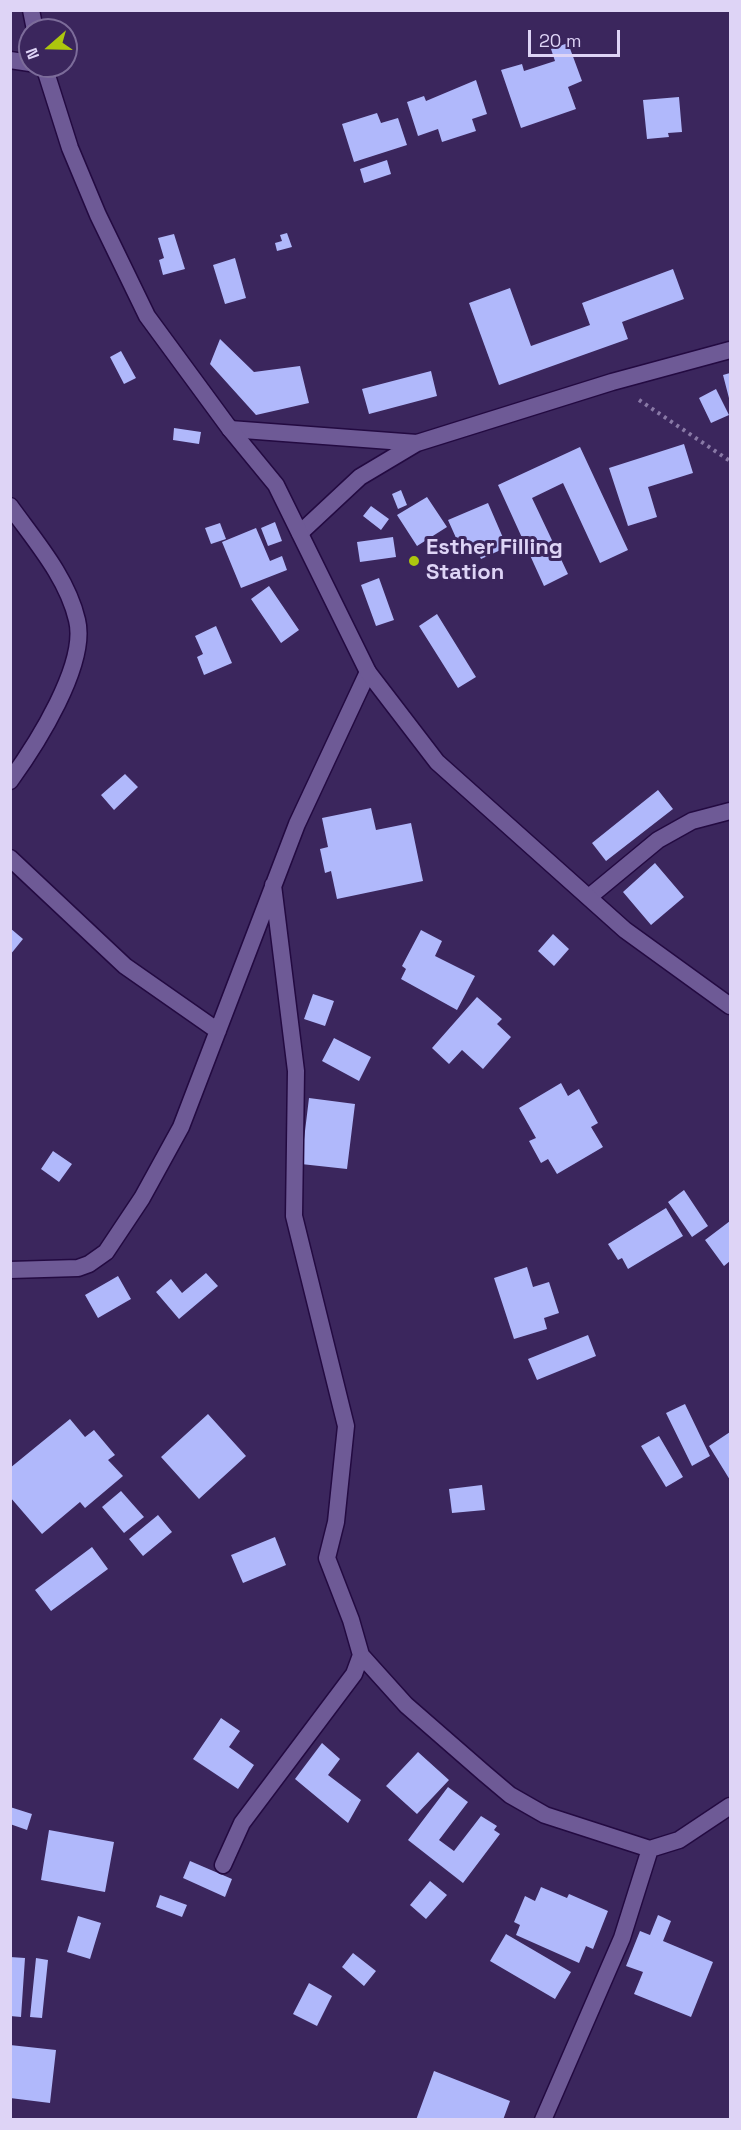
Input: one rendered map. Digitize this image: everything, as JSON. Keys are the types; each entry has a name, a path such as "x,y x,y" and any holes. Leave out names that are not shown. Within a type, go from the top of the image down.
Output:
{"street":[{"path":"48,78 70,148 98,216 147,316 230,429 276,485 368,672 437,762 625,930 730,1006"},
{"path":"300,533 360,477 417,443 612,382 730,350"},
{"path":"230,429 417,443"},
{"path":"10,506 63,582 73,604 80,636 65,688 34,747 10,781"},
{"path":"10,1270 78,1268 89,1264 106,1252 142,1198 181,1127 297,824 368,672"},
{"path":"589,897 658,840 692,821 730,811"},
{"path":"10,858 125,966 218,1031"},
{"path":"273,885 296,1071 294,1216 346,1426 336,1522 327,1558 351,1620 361,1655 406,1705 510,1795 545,1815 650,1849 679,1840 730,1806"},
{"path":"223,1865 242,1823 354,1674 361,1655"},
{"path":"543,2120 622,1938 650,1849"}],"path":[{"path":"612,382 730,461"}],"building":[{"path":"568,43 582,81 568,87 576,109 521,128 501,70 522,64 524,71 555,61 551,49"},
{"path":"476,80 487,114 472,119 476,131 442,142 438,129 418,136 407,102 424,96 426,101"},
{"path":"679,97 682,132 668,133 669,137 647,139 643,100"},
{"path":"377,113 381,123 398,118 407,145 354,162 342,124"},
{"path":"387,160 391,174 364,183 360,169"},
{"path":"287,233 292,247 277,251 275,243 282,241 280,235"},
{"path":"174,234 185,269 163,275 159,260 164,258 158,238"},
{"path":"235,258 246,298 225,304 213,265"},
{"path":"673,269 684,299 622,322 628,339 499,385 469,303 510,288 531,346 590,325 582,303"},
{"path":"220,339 254,372 300,366 309,403 256,415 210,364"},
{"path":"121,351 136,378 124,384 110,357"},
{"path":"431,371 437,396 369,414 362,389"},
{"path":"730,373 730,402 723,375"},
{"path":"716,389 729,415 711,423 699,398"},
{"path":"174,428 201,432 199,444 173,440"},
{"path":"684,444 693,473 648,487 657,517 628,526 609,468"},
{"path":"580,447 628,550 600,563 563,483 532,498 568,574 544,586 498,485"},
{"path":"401,490 407,505 398,509 392,494"},
{"path":"427,497 447,527 417,546 397,515"},
{"path":"488,503 507,547 481,559 474,543 461,549 448,520"},
{"path":"371,506 389,519 381,530 363,516"},
{"path":"275,522 282,541 268,546 261,528"},
{"path":"220,523 226,539 211,544 205,528"},
{"path":"256,528 270,561 282,556 287,570 241,588 222,542"},
{"path":"393,537 396,557 360,562 357,542"},
{"path":"379,578 394,620 376,626 361,585"},
{"path":"269,586 299,630 281,643 251,599"},
{"path":"437,614 476,677 458,688 419,626"},
{"path":"216,626 232,663 204,675 197,657 203,654 195,636"},
{"path":"125,774 138,787 114,810 101,795"},
{"path":"658,790 673,809 606,861 592,843"},
{"path":"371,808 376,830 411,823 423,881 337,899 331,871 325,873 320,849 328,847 322,818"},
{"path":"655,863 684,897 651,925 623,892"},
{"path":"10,928 23,939 10,955"},
{"path":"421,930 442,941 435,956 475,976 457,1010 401,979 406,969 402,966"},
{"path":"553,934 569,949 554,966 538,951"},
{"path":"313,994 334,1001 325,1026 304,1019"},
{"path":"477,997 502,1019 497,1024 511,1037 483,1069 462,1050 449,1064 432,1048"},
{"path":"334,1038 371,1057 359,1081 322,1061"},
{"path":"561,1083 568,1096 579,1089 598,1123 591,1127 603,1147 557,1174 548,1159 541,1163 529,1141 536,1138 519,1108"},
{"path":"309,1098 355,1104 347,1169 301,1164"},
{"path":"53,1151 72,1164 59,1182 41,1169"},
{"path":"684,1190 708,1226 692,1237 668,1202"},
{"path":"666,1208 683,1236 628,1269 622,1258 618,1260 608,1244"},
{"path":"730,1221 730,1261 724,1266 705,1240"},
{"path":"527,1267 533,1287 549,1282 559,1313 544,1318 547,1329 514,1339 494,1278"},
{"path":"206,1273 218,1286 179,1319 156,1292 171,1279 182,1293"},
{"path":"118,1276 131,1299 98,1318 85,1295"},
{"path":"588,1335 596,1356 537,1380 528,1359"},
{"path":"685,1404 710,1456 692,1466 666,1413"},
{"path":"208,1414 246,1456 199,1499 161,1457"},
{"path":"70,1419 85,1437 94,1430 115,1455 108,1460 123,1476 85,1508 80,1502 42,1534 10,1497 10,1468"},
{"path":"730,1432 730,1480 709,1446"},
{"path":"659,1436 683,1477 666,1487 641,1446"},
{"path":"482,1485 485,1510 452,1513 449,1489"},
{"path":"121,1491 144,1517 124,1533 102,1507"},
{"path":"158,1515 172,1532 143,1556 129,1539"},
{"path":"275,1537 286,1565 243,1583 231,1555"},
{"path":"92,1547 108,1569 51,1611 35,1590"},
{"path":"221,1718 240,1731 229,1747 254,1765 238,1789 193,1759"},
{"path":"322,1743 340,1759 328,1775 361,1800 348,1823 295,1779"},
{"path":"418,1752 449,1780 417,1814 386,1786"},
{"path":"448,1787 468,1802 439,1840 454,1851 481,1816 497,1826 494,1830 500,1834 463,1883 408,1840"},
{"path":"10,1807 32,1814 27,1830 10,1824"},
{"path":"49,1830 114,1842 105,1892 41,1880"},
{"path":"190,1861 232,1879 225,1897 183,1878"},
{"path":"430,1881 447,1895 426,1919 410,1905"},
{"path":"541,1887 567,1898 569,1894 608,1911 593,1949 586,1946 579,1963 516,1935 520,1925 514,1922 525,1896 535,1901"},
{"path":"160,1895 187,1905 182,1917 156,1907"},
{"path":"658,1915 671,1921 663,1941 713,1962 691,2017 634,1994 643,1972 626,1966 640,1931 650,1935"},
{"path":"78,1916 101,1923 90,1959 67,1952"},
{"path":"506,1934 571,1972 555,1999 490,1961"},
{"path":"353,1953 376,1971 364,1986 342,1967"},
{"path":"10,1957 25,1958 21,2017 10,2016"},
{"path":"36,1958 48,1960 42,2018 30,2017"},
{"path":"309,1983 332,1996 317,2026 293,2014"},
{"path":"10,2045 56,2050 50,2103 10,2098"},
{"path":"434,2071 510,2101 503,2120 416,2120"}],"place":[{"name":"Esther Filling Station","path":"414,561"}]}
